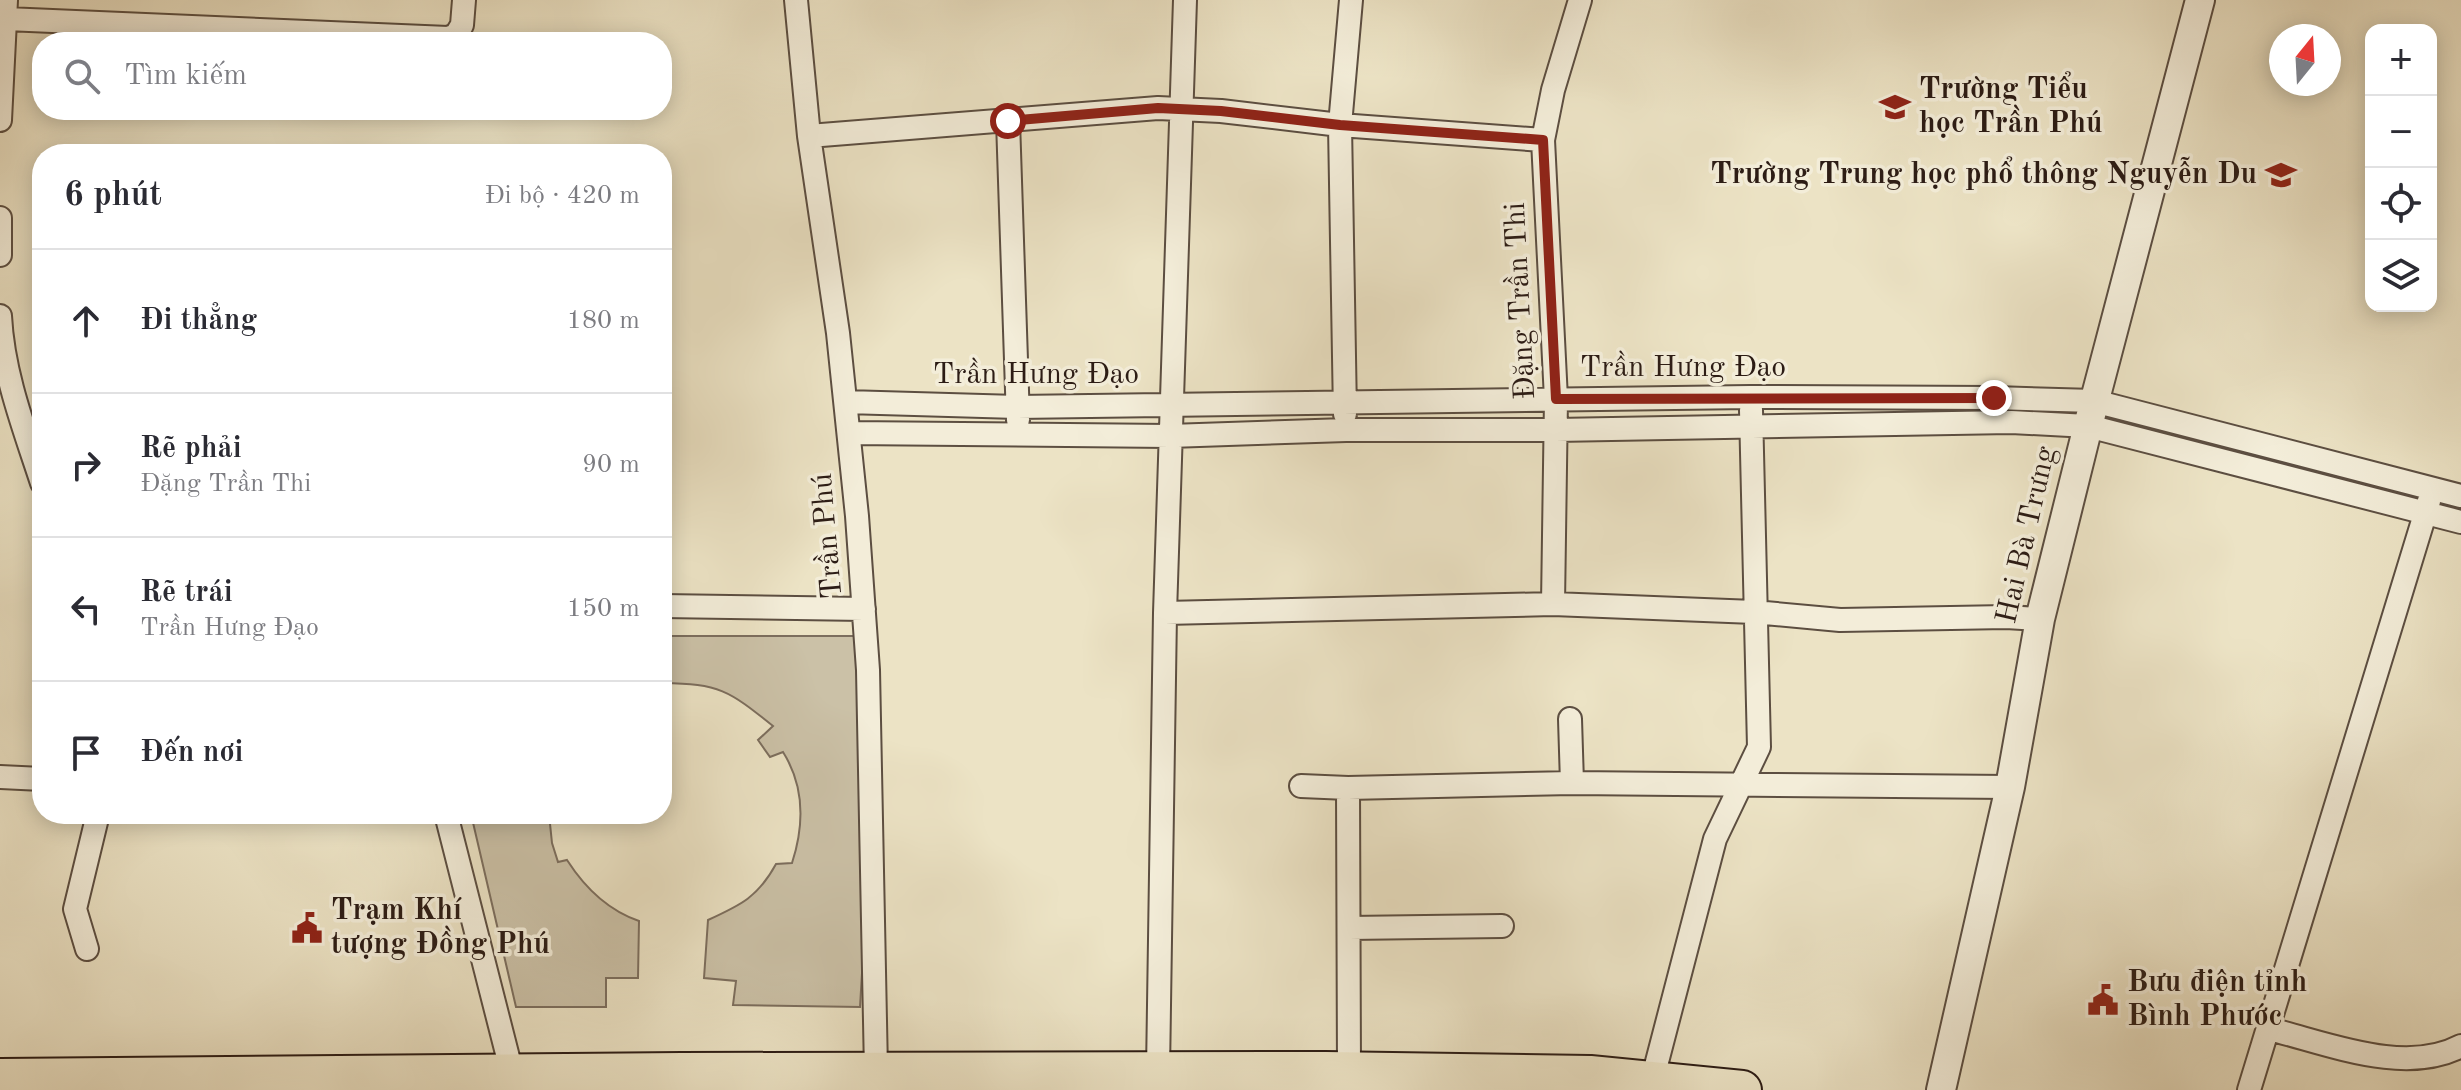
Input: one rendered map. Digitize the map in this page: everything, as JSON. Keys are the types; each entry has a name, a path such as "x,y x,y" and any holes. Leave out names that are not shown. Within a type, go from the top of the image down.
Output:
{"highway":[{"path":"0,1078 512,1073 682,1081 877,1080 1158,1071 1349,1071 1590,1075 1742,1090"}],"street":[{"path":"458,32 462,25 464,0"},
{"name":"Trần Phú","path":"796,0 809,136 846,402 864,609 877,1080"},
{"path":"1158,1071 1170,406 1185,0"},
{"path":"1346,430 1340,125 1351,0"},
{"name":"Đặng Trần Thi","path":"1553,604 1556,399 1543,140 1553,90 1580,0"},
{"name":"Hai Bà Trưng","path":"1941,1090 2010,787 2040,619 2200,0"},
{"path":"0,120 6,10 353,32"},
{"path":"809,136 1143,108 1180,108 1340,125 1543,140"},
{"path":"1008,121 1018,435"},
{"path":"0,218 0,255"},
{"path":"0,316 1,344 14,399 32,453"},
{"path":"1652,1081 1715,839 1759,747 1750,397"},
{"name":"Trần Hưng Đạo","path":"846,402 1017,407 1750,397 1994,398 2091,414 2461,496"},
{"path":"849,433 1170,436 1346,430 1556,430 2011,422 2091,414 2461,522"},
{"path":"2249,1090 2432,488"},
{"path":"1165,613 1553,604 1754,612 1840,620 2040,619"},
{"path":"672,606 864,609"},
{"path":"1570,719 1572,783"},
{"path":"0,777 32,779"},
{"path":"1301,786 1740,783 2010,787"},
{"path":"1348,788 1349,1071"},
{"path":"87,949 75,909 96,824"},
{"path":"449,824 512,1073"},
{"path":"1349,928 1502,926"},
{"path":"2269,1029 2399,1059 2445,1055 2461,1046"}],"shaded area":[{"path":"672,636 858,636 863,956 860,1007 733,1005 736,981 704,978 708,920 748,899 776,864 792,863 799,835 800,807 795,779 783,752 770,757 758,740 773,726 722,691 672,684"},
{"path":"473,824 550,824 558,862 567,860 598,897 617,911 639,921 638,978 606,978 606,1007 516,1007"}],"place":[{"name":"Trường Tiểu học Trần Phú","path":"1895,107"},
{"name":"Trường Trung học phổ thông Nguyễn Du","path":"2281,175"},
{"name":"Trạm Khí tượng Đồng Phú","path":"307,928"},
{"name":"Bưu điện tỉnh Bình Phước","path":"2103,1000"}],"route":[{"path":"1008,121 1158,108 1543,140 1556,399 1994,398"}]}
